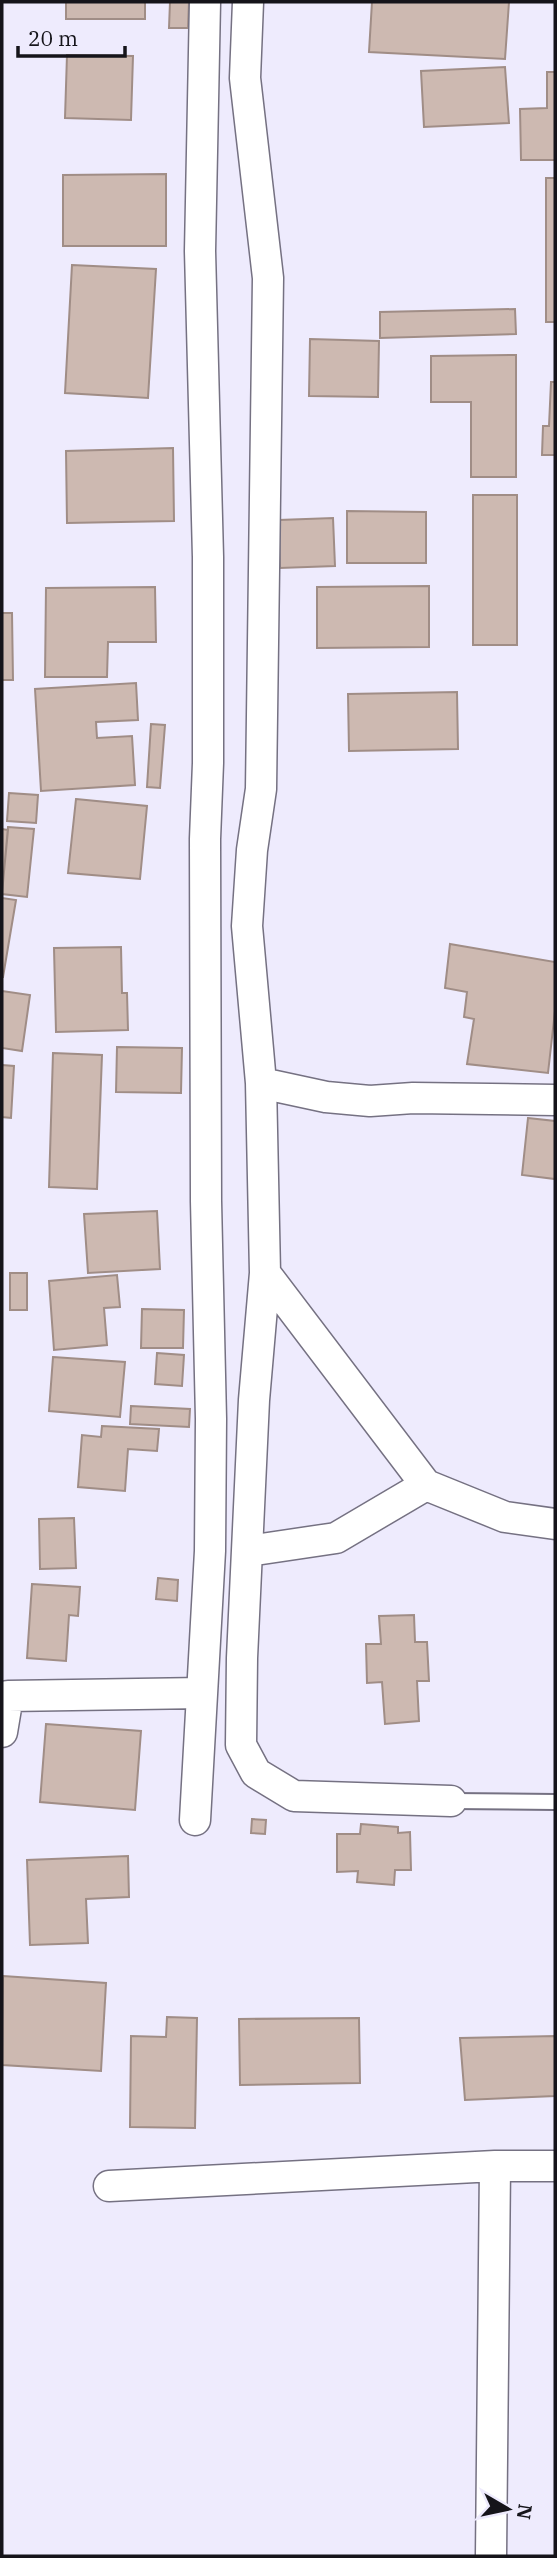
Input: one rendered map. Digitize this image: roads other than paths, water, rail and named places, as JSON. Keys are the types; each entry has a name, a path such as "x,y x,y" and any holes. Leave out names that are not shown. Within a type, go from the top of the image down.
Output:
{"street":[{"path":"195,1820 210,1551 211,1419 206,1187 205,839 208,763 208,557 200,251 205,2"},
{"path":"248,2 245,78 268,278 261,789 252,850 247,926 261,1083 265,1273 254,1400 242,1658 242,1745 256,1773 294,1796 451,1801"},
{"path":"261,1083 326,1097 370,1101 413,1098 555,1100"},
{"path":"265,1273 426,1485 505,1517 555,1524"},
{"path":"248,1551 337,1538 426,1485"},
{"path":"2,1732 8,1696 202,1693"},
{"path":"109,2186 495,2166 555,2166"},
{"path":"491,2556 495,2166"}],"lane":[{"path":"451,1801 555,1802"}]}
